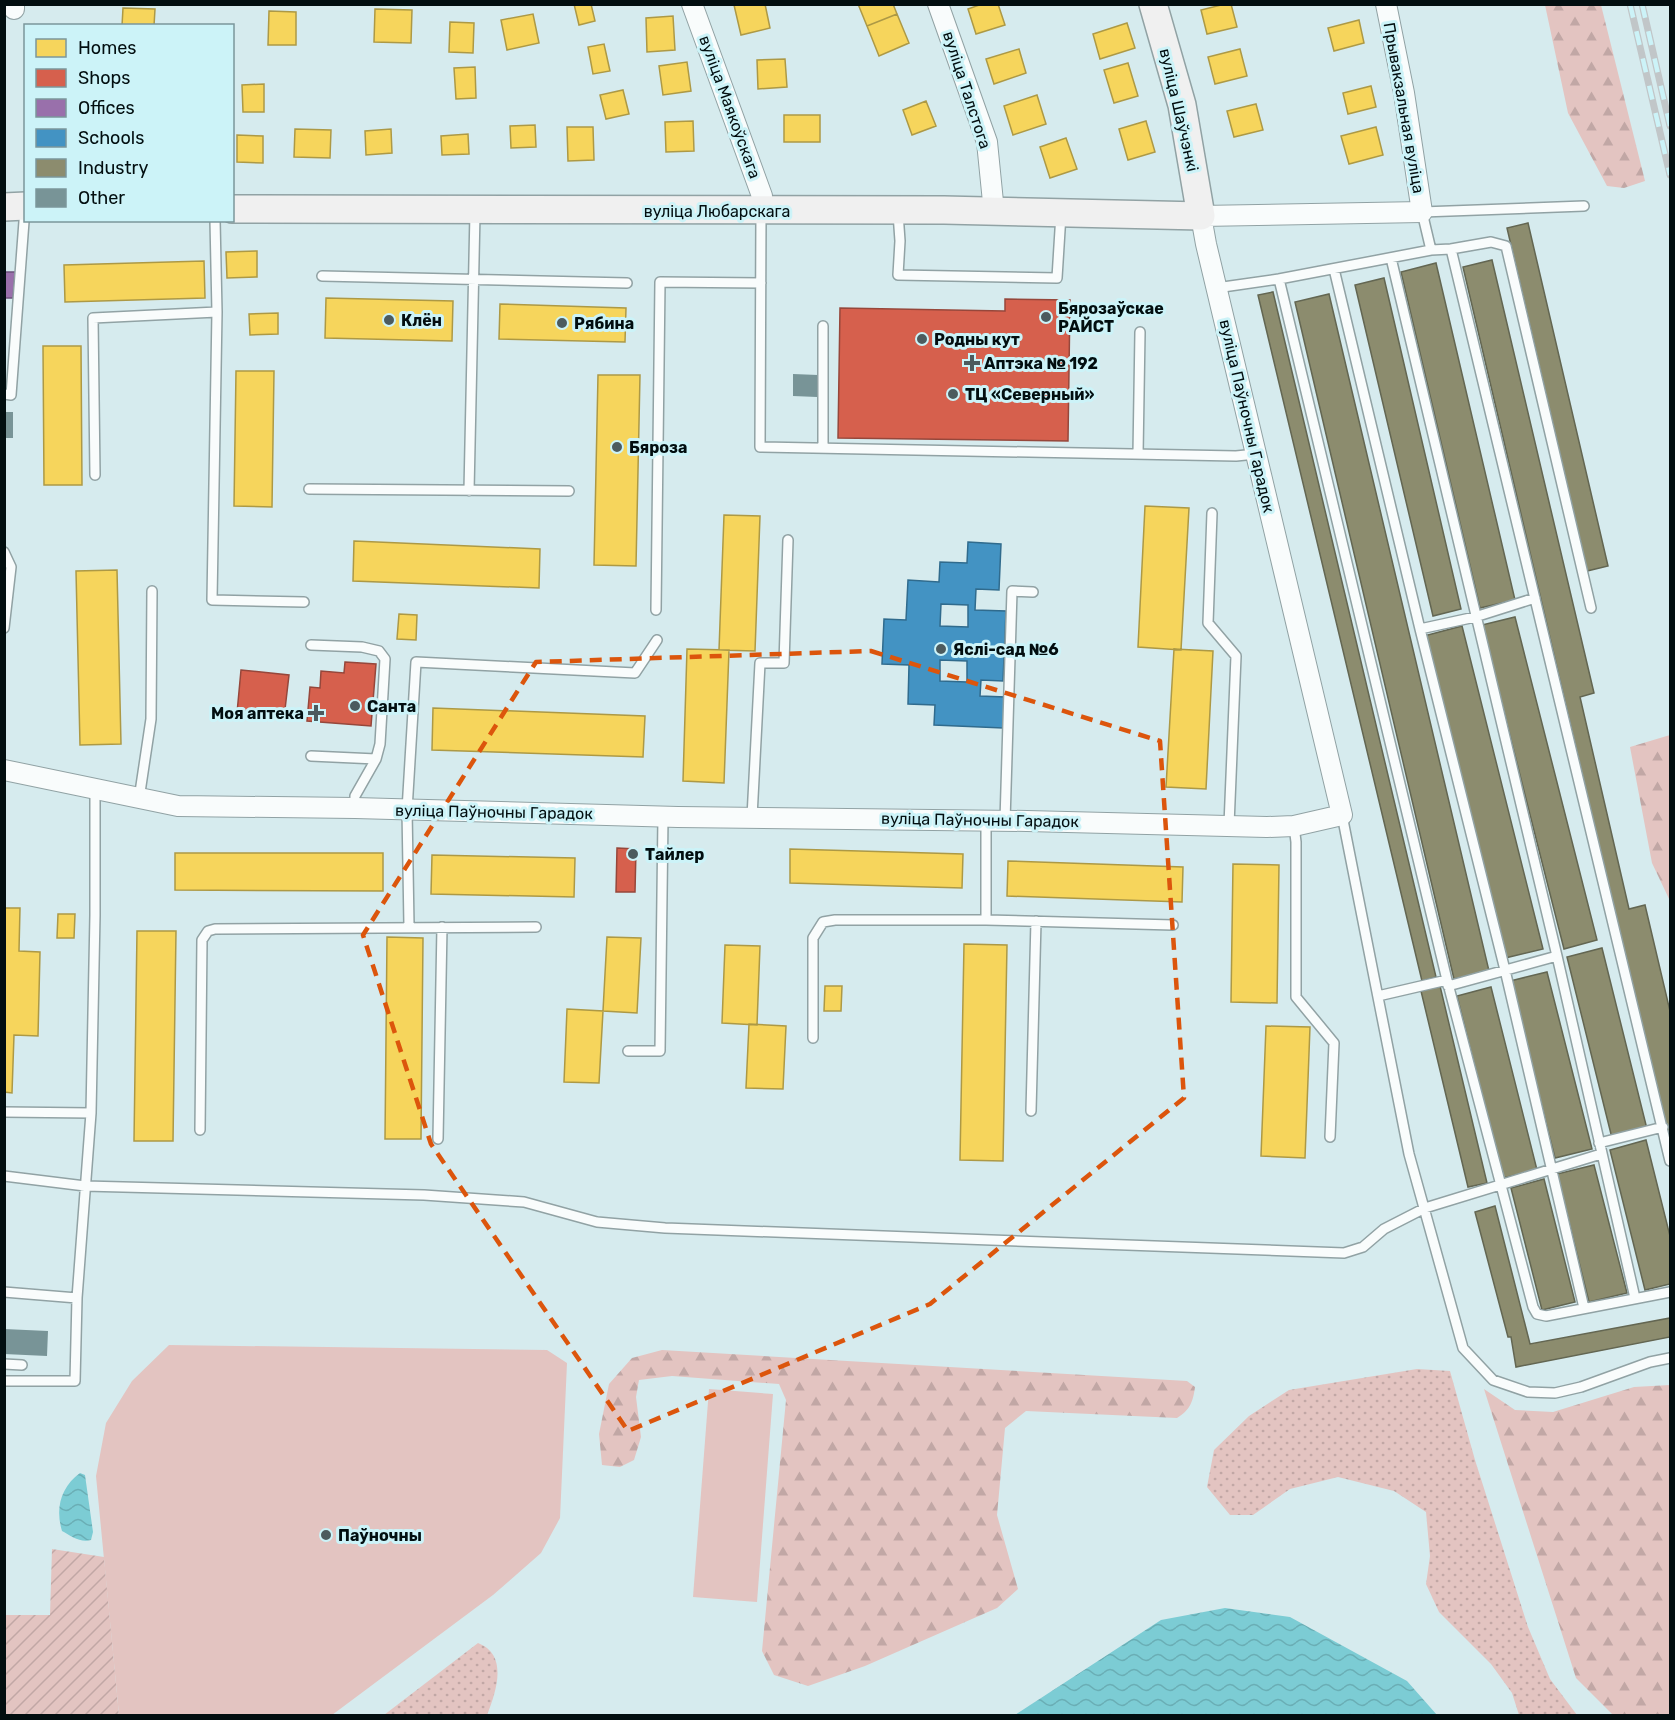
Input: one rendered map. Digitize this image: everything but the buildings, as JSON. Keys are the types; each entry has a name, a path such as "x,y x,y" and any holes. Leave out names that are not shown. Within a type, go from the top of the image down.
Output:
{"street":[{"name":"вуліца Маякоўскага","path":"692,4 762,196 761,211"},
{"name":"вуліца Талстога","path":"938,4 987,142 994,212"},
{"name":"вуліца Шаўчэнкі","path":"1153,4 1182,105 1201,216"},
{"name":"Прывакзальная вуліца","path":"1386,4 1404,93 1422,212"},
{"path":"4,207 24,206"},
{"name":"вуліца Любарскага","path":"234,209 898,210 1201,216"},
{"path":"1201,216 1422,212"},
{"name":"вуліца Паўночны Гарадок","path":"4,770 178,807 355,808 663,817 1294,826 1342,815 1216,288 1201,216"}],"lane":[{"path":"1431,250 1422,212 1584,206"},
{"path":"898,210 900,241 898,275 1057,279 1061,213"},
{"path":"469,491 475,211"},
{"path":"761,211 760,447 1236,456 1256,454"},
{"path":"4,394 11,395 24,220"},
{"path":"215,222 217,312 212,600 304,602"},
{"path":"1216,288 1279,279 1431,250 1491,242 1506,246 1591,608"},
{"path":"1451,249 1671,1161"},
{"path":"1392,258 1475,617 1557,956 1635,1298"},
{"path":"1334,269 1505,970 1584,1308"},
{"path":"322,276 627,283"},
{"path":"1279,279 1448,983 1533,1307 1537,1314 1546,1316 1671,1292"},
{"path":"656,610 660,282 761,283"},
{"path":"95,475 93,318 217,312"},
{"path":"823,326 823,448"},
{"path":"1138,454 1140,332"},
{"path":"309,489 569,491"},
{"path":"1212,513 1208,623 1236,656 1229,825"},
{"path":"752,817 760,663 784,663 788,540"},
{"path":"4,552 11,567 4,628"},
{"path":"139,799 151,719 152,591"},
{"path":"986,920 996,820 1012,591 1033,592"},
{"path":"1420,629 1475,617 1535,598"},
{"path":"409,926 407,810 416,662 635,673 657,640"},
{"path":"311,645 362,647 379,651 385,659 380,744 376,759 355,796 355,808"},
{"path":"311,756 376,759"},
{"path":"4,1381 75,1381 77,1298 91,1113 95,789"},
{"path":"1342,815 1409,1154 1463,1348 1493,1380 1528,1392 1555,1393 1581,1387 1650,1362 1671,1358"},
{"path":"628,1051 660,1051 663,817"},
{"path":"1294,826 1296,842 1296,997 1334,1043 1330,1137"},
{"path":"813,1038 813,938 823,922 835,920 986,920 1173,925"},
{"path":"1031,1111 1036,921"},
{"path":"438,1138 442,927"},
{"path":"200,1130 202,940 208,931 215,928 536,927"},
{"path":"1378,996 1448,983 1557,956"},
{"path":"4,1112 91,1113"},
{"path":"1599,1143 1663,1127"},
{"path":"4,1176 85,1186 424,1194 491,1199 524,1202 597,1222 665,1228 1344,1253 1363,1247 1384,1229 1425,1208 1601,1154"},
{"path":"4,1292 77,1298"},
{"path":"4,1364 22,1365"}],"highlighted area":[{"path":"871,651 1160,741 1184,1098 930,1304 628,1431 431,1144 363,935 536,662"}],"green space":[{"path":"1545,5 1601,5 1645,181 1624,188 1607,186 1568,113"},
{"path":"1670,735 1670,901 1652,863 1630,747"},
{"name":"Паўночны","path":"169,1345 547,1350 567,1363 560,1518 541,1553 493,1595 332,1715 119,1715 96,1476 106,1423 132,1381"},
{"path":"662,1350 1187,1381 1195,1387 1190,1405 1177,1418 1026,1411 1005,1428 997,1515 1018,1589 997,1608 865,1666 808,1686 774,1675 762,1651 786,1400 779,1384 672,1376 639,1380 636,1397 641,1437 634,1460 620,1467 602,1465 599,1434 609,1384 632,1358"},
{"path":"1417,1369 1450,1371 1475,1460 1528,1627 1550,1679 1577,1715 1519,1715 1512,1693 1491,1664 1439,1612 1426,1584 1430,1556 1426,1512 1394,1491 1338,1477 1290,1489 1253,1515 1230,1515 1207,1487 1214,1450 1249,1416 1289,1390"},
{"path":"1670,1385 1670,1715 1613,1715 1576,1678 1484,1389 1515,1410 1553,1412 1634,1387"},
{"path":"709,1389 773,1394 757,1602 693,1597"},
{"path":"52,1549 104,1557 119,1715 5,1715 5,1615 50,1615"},
{"path":"478,1643 488,1649 497,1665 498,1675 494,1696 487,1715 384,1715"}],"water":[{"path":"80,1473 85,1475 93,1532 91,1540 87,1541 62,1531 59,1514 64,1491"},
{"path":"1225,1608 1290,1617 1407,1681 1437,1715 1015,1715 1161,1620"}],"railway":[{"path":"1630,4 1670,175"},
{"path":"1642,4 1670,126"}],"place":[{"name":"Бярозаўскае РАЙСТ","path":"1046,317"},
{"name":"Клён","path":"389,320"},
{"name":"Рябина","path":"562,323"},
{"name":"Родны кут","path":"922,339"},
{"name":"Аптэка № 192","path":"972,363"},
{"name":"ТЦ «Северный»","path":"953,394"},
{"name":"Бяроза","path":"617,447"},
{"name":"Яслі-сад №6","path":"941,649"},
{"name":"Санта","path":"355,706"},
{"name":"Моя аптека","path":"316,713"},
{"name":"Тайлер","path":"633,854"},
{"name":"Паўночны","path":"326,1535"}]}
